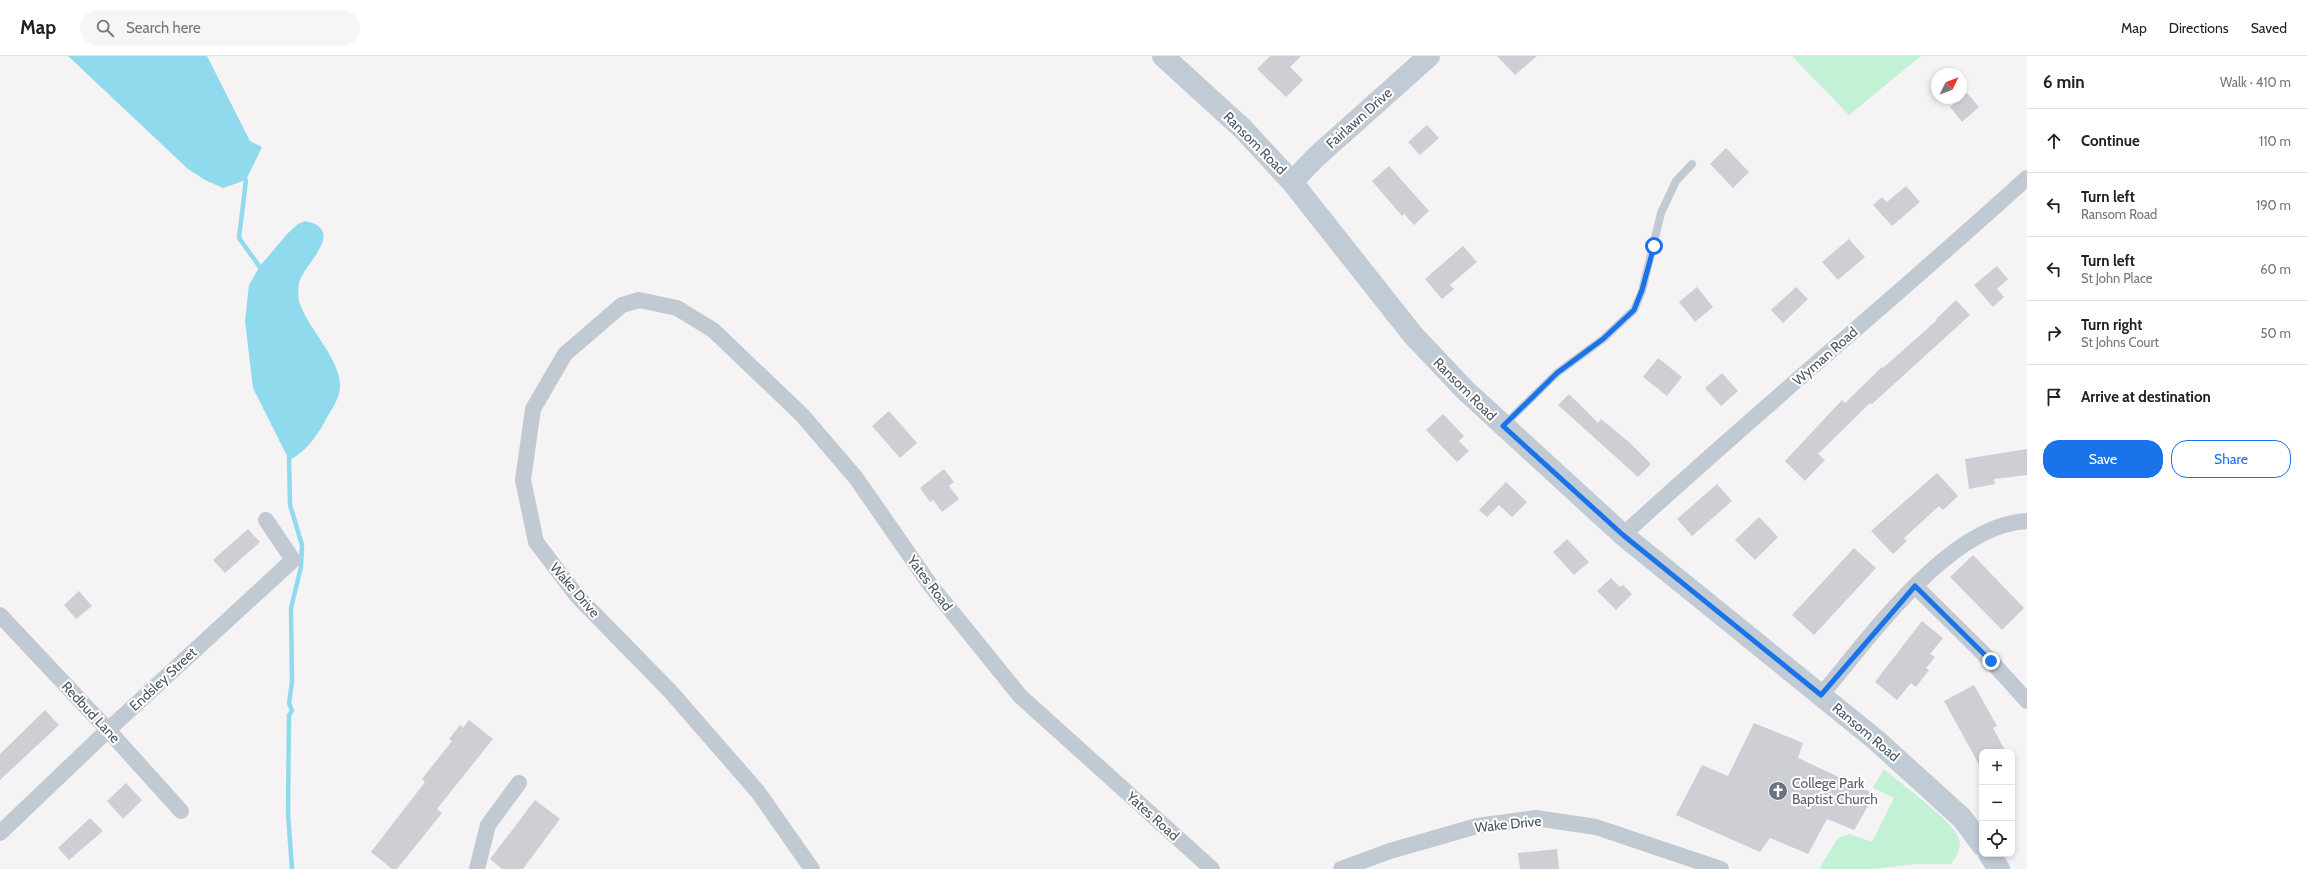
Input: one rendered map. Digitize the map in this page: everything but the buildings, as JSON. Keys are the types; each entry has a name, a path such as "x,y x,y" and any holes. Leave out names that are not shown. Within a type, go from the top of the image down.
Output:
{"street":[{"name":"Ransom Road","path":"1163,56 1243,130 1292,182 1413,335 1465,390 1623,535 1876,740 1962,818 1979,841"},
{"name":"Fairlawn Drive","path":"1292,182 1316,157 1429,56"},
{"name":"Wyman Road","path":"1623,535 1742,426 1927,268 2027,178"},
{"name":"Wake Drive","path":"651,303 639,300 622,305 565,354 533,409 523,480 536,542 577,596 670,691 758,792 812,869"},
{"name":"Yates Road","path":"651,303 677,308 713,330 802,415 856,478 931,586 1020,696 1212,869"},
{"name":"Endsley Street","path":"0,833 108,730 292,560 266,520"},
{"path":"1821,695 1915,586 1946,556 1977,535 2015,522 2027,521"},
{"path":"1915,586 1991,661 2027,702"},
{"name":"Redbud Lane","path":"0,615 108,730 181,811"},
{"path":"477,869 488,825 519,783"},
{"name":"Wake Drive","path":"1341,869 1390,851 1477,826 1536,818 1596,827 1721,869"},
{"path":"1991,857 1999,869"}],"lane":[{"path":"1503,426 1557,373 1603,339 1634,310 1642,290 1661,213 1676,181 1692,164"}],"green space":[{"path":"1792,56 1921,56 1849,115"},
{"path":"1884,769 1948,823 1955,832 1960,843 1955,858 1951,864 1916,864 1872,869 1819,869 1838,838 1850,834 1872,842 1894,798 1873,788"}],"water":[{"path":"68,56 207,56 250,141 262,147 246,180 223,188 205,180 188,169"},
{"path":"305,221 317,225 322,231 323,238 320,247 300,280 298,290 299,301 309,322 336,366 340,388 338,397 322,427 305,449 289,460 253,388 245,321 249,285 260,266 288,233 298,224"}],"waterway":[{"path":"242,177 246,180 239,238 262,270"},
{"path":"289,456 290,505 302,545 301,567 291,608 292,682 289,703 292,711 289,715 288,813 292,869"}],"place":[{"name":"College Park Baptist Church","path":"1778,791"}],"route":[{"path":"1654,246 1642,290 1634,310 1603,339 1557,373 1503,426 1623,535 1821,695 1915,586 1991,661"}]}
